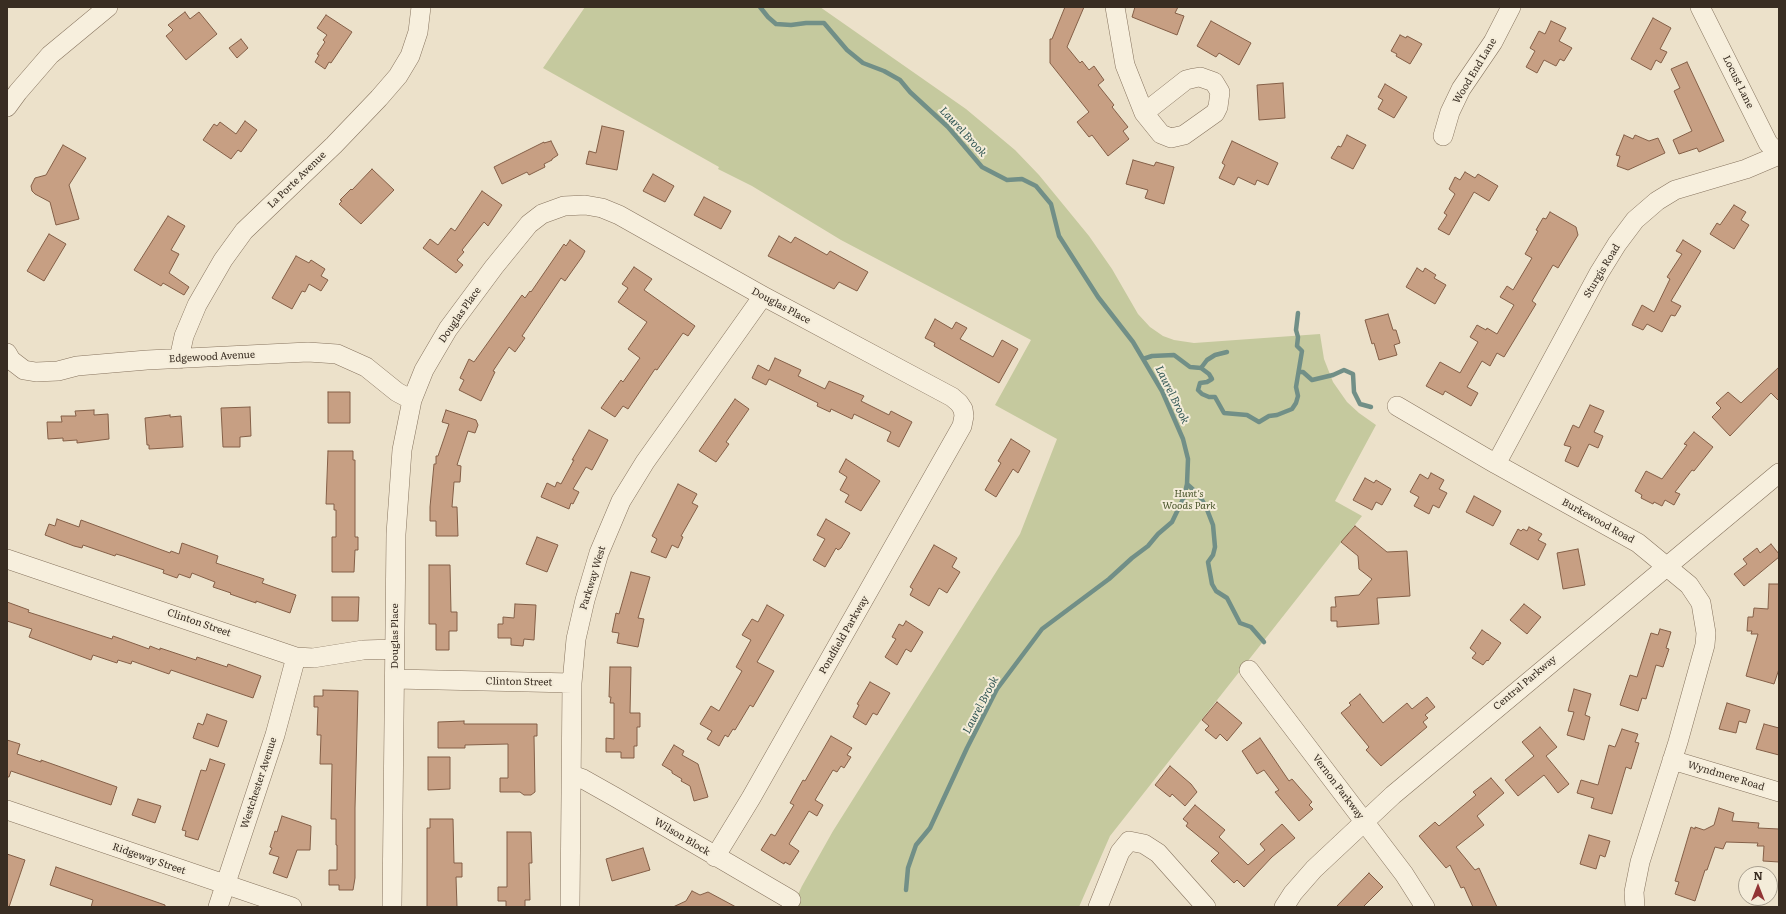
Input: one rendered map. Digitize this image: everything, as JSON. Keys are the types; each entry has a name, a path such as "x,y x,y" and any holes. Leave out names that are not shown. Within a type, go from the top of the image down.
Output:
{"street":[{"path":"7,107 18,92 50,56 108,7"},
{"name":"La Porte Avenue","path":"179,359 184,336 197,304 223,260 244,231 334,145 380,98 398,76 410,56 418,32 421,7"},
{"path":"1115,7 1125,65 1144,113"},
{"name":"Wood End Lane","path":"1443,136 1450,112 1462,89 1493,42 1511,7"},
{"name":"Locust Lane","path":"1700,7 1768,143 1779,155"},
{"name":"Sturgis Road","path":"1496,464 1599,273 1617,244 1636,220 1657,201 1675,190 1746,169 1779,155"},
{"name":"Douglas Place","path":"392,907 396,534 398,484 402,450 412,400 424,370 448,329 494,267 529,224 542,214 564,206 585,205 602,208 952,398 959,403 963,409"},
{"name":"Parkway West","path":"570,907 572,683 576,639 584,600 599,553 621,501 649,457 763,296"},
{"name":"Edgewood Avenue","path":"7,353 11,360 24,370 36,372 58,371 78,366 117,362 308,352 337,354 366,367 397,392 412,400"},
{"name":"Burkewood Road","path":"1398,406 1496,464 1638,543 1689,586 1701,603 1706,633 1705,644 1672,760 1640,862 1634,892 1635,907"},
{"name":"Pondfield Parkway","path":"716,857 962,426 964,416 963,409"},
{"name":"Central Parkway","path":"1284,907 1293,893 1314,869 1393,795 1665,566 1779,473"},
{"name":"Clinton Street","path":"7,559 296,657 313,658 363,650 394,649"},
{"name":"Westchester Avenue","path":"218,907 275,735 296,657"},
{"name":"Vernon Parkway","path":"1249,670 1404,874 1425,907"},
{"name":"Clinton Street","path":"395,680 572,683"},
{"name":"Wyndmere Road","path":"1672,760 1779,792"},
{"name":"Wilson Block","path":"572,775 609,794 792,900"},
{"name":"Ridgeway Street","path":"7,810 292,907"},
{"path":"1098,907 1120,852 1129,840 1144,844 1158,854 1206,907"}],"green space":[{"name":"Hunt's Woods Park","path":"585,7 820,7 966,109 1015,150 1039,175 1089,236 1112,269 1138,314 1150,327 1163,336 1174,340 1194,343 1320,334 1324,359 1333,382 1347,402 1376,425 1335,501 1362,516 1110,836 1079,907 792,907 833,831 1020,534 1057,439 995,405 1031,340 841,240 752,186 718,169 719,167 543,68"}],"building":[{"path":"1065,7 1084,7 1067,47 1080,63 1082,61 1089,70 1094,66 1104,80 1098,85 1114,105 1112,107 1128,127 1123,131 1129,139 1108,156 1092,135 1089,137 1077,122 1089,112 1050,63 1050,39 1052,39"},
{"path":"1135,7 1178,7 1175,13 1184,16 1177,35 1132,17"},
{"path":"185,12 190,19 199,12 217,34 186,60 166,36 173,30 168,25"},
{"path":"326,15 352,32 331,63 329,62 325,69 315,62 319,55 317,54 325,42 323,40 327,35 317,28"},
{"path":"1653,18 1671,28 1660,49 1667,52 1661,63 1656,60 1651,70 1631,59"},
{"path":"1211,21 1251,43 1239,65 1219,53 1216,57 1197,46"},
{"path":"1551,21 1566,28 1559,41 1572,48 1564,61 1560,59 1556,66 1544,60 1537,73 1526,67 1535,51 1530,48 1539,31 1545,34"},
{"path":"1400,35 1406,38 1407,36 1422,44 1410,64 1396,56 1397,54 1391,51"},
{"path":"241,39 248,48 237,58 229,48"},
{"path":"1687,62 1724,141 1699,152 1697,148 1679,154 1673,140 1692,131 1674,91 1680,88 1671,69"},
{"path":"1283,83 1285,118 1259,120 1257,85"},
{"path":"1385,84 1407,97 1394,118 1378,109 1383,100 1378,97"},
{"path":"245,121 257,130 241,152 238,150 231,159 203,140 214,124 217,126 220,122 236,134"},
{"path":"602,126 624,131 617,170 586,164 589,151 596,153"},
{"path":"1347,135 1366,145 1353,169 1331,158 1338,146 1341,147"},
{"path":"1624,135 1633,139 1635,135 1649,141 1658,138 1665,153 1628,170 1617,166 1620,156 1616,155"},
{"path":"551,141 558,155 544,164 545,167 529,175 527,172 502,184 494,167 544,142"},
{"path":"1232,141 1278,163 1268,185 1257,180 1255,185 1238,177 1234,185 1219,178 1225,165 1222,163"},
{"path":"63,145 86,158 69,185 79,219 56,225 50,202 35,194 32,191 31,186 35,178 46,175"},
{"path":"1133,160 1154,166 1156,162 1174,167 1164,204 1145,198 1148,190 1126,184"},
{"path":"372,169 394,190 361,224 339,204 342,201 340,200"},
{"path":"1465,172 1475,178 1478,174 1498,186 1489,201 1474,192 1449,235 1438,229 1447,215 1444,213 1455,194 1449,189 1455,177 1460,180"},
{"path":"653,174 674,186 665,202 643,191"},
{"path":"482,191 502,205 488,226 484,222 462,250 464,252 457,260 463,265 456,273 423,248 430,239 438,245 451,228 455,231"},
{"path":"704,197 731,211 721,229 694,215"},
{"path":"1734,205 1746,212 1741,220 1749,225 1734,249 1710,234 1717,223 1720,225"},
{"path":"1550,212 1576,227 1578,235 1558,268 1553,265 1532,301 1536,304 1504,357 1497,353 1490,366 1482,361 1467,387 1478,393 1471,406 1445,391 1443,395 1426,386 1440,362 1460,373 1478,342 1470,337 1477,325 1486,330 1487,328 1497,334 1514,305 1500,297 1507,286 1513,290 1532,258 1525,254 1538,231 1536,230 1543,218 1546,219"},
{"path":"168,216 185,226 171,250 179,254 169,273 189,287 184,295 163,283 161,286 134,270"},
{"path":"49,234 66,244 44,281 27,271"},
{"path":"779,236 791,243 795,237 827,255 830,251 868,272 857,291 839,282 834,289 768,256"},
{"path":"570,240 585,251 582,257 565,281 561,278 522,336 525,338 515,352 509,347 493,371 495,372 481,401 459,390 464,380 460,378 469,359 474,362 522,295 525,298 530,291 531,292 564,244 566,246"},
{"path":"1683,240 1701,251 1671,301 1681,306 1675,316 1671,315 1662,332 1647,324 1643,330 1632,325 1642,305 1654,312 1670,279 1667,277 1682,254 1676,251"},
{"path":"296,256 309,263 311,260 325,269 321,276 328,280 321,291 309,284 305,292 302,291 292,309 272,298"},
{"path":"634,267 652,279 644,290 695,326 688,336 683,333 657,370 655,369 628,409 623,406 615,417 601,408 621,380 623,382 640,358 628,349 647,322 618,302 628,288 622,284"},
{"path":"1417,268 1423,272 1425,268 1436,275 1434,278 1446,285 1435,304 1406,287"},
{"path":"1388,314 1393,330 1396,330 1400,343 1394,345 1397,355 1379,360 1374,343 1372,344 1365,320"},
{"path":"935,319 952,329 956,322 967,328 960,339 993,357 1002,340 1018,349 999,383 934,346 935,343 925,338"},
{"path":"775,358 801,370 798,376 825,389 829,381 864,396 861,401 889,415 891,411 912,422 899,447 887,441 891,432 854,414 852,419 831,409 830,412 817,406 818,403 769,379 766,385 752,378 758,365 769,371"},
{"path":"1779,367 1779,401 1771,393 1730,436 1712,417 1721,408 1716,403 1728,392 1741,403"},
{"path":"328,392 350,392 350,423 328,423"},
{"path":"735,399 749,409 726,442 729,444 716,462 699,451"},
{"path":"1590,405 1604,411 1594,432 1603,436 1598,448 1589,444 1578,467 1565,461 1571,447 1564,445 1573,425 1579,428"},
{"path":"250,407 251,436 240,437 240,447 223,447 221,408"},
{"path":"94,410 94,415 108,414 109,439 77,443 77,440 63,441 63,438 48,439 47,422 62,422 61,416 76,416 75,411"},
{"path":"446,410 476,420 478,425 475,433 468,431 457,465 461,466 460,482 454,482 452,507 457,507 458,536 436,536 436,521 430,521 434,464 436,464 436,456 438,456 449,424 442,422"},
{"path":"170,415 170,417 181,416 183,447 149,449 149,445 147,445 145,418"},
{"path":"589,430 608,440 592,470 586,467 573,489 579,492 573,504 571,503 569,509 541,497 547,483 555,487 557,482 561,484 574,460 572,460"},
{"path":"1694,432 1713,447 1694,471 1692,470 1675,492 1680,494 1674,505 1665,500 1662,506 1654,502 1653,504 1641,498 1642,495 1635,491 1646,471 1662,479 1687,445 1684,444"},
{"path":"1011,439 1030,451 1018,473 1013,469 996,497 985,490 1001,463 998,461"},
{"path":"328,451 353,451 353,460 355,460 355,537 358,537 358,550 355,550 354,572 332,572 332,537 336,537 336,510 334,510 334,504 326,504"},
{"path":"846,459 880,481 861,511 845,502 849,495 840,490 847,477 839,472"},
{"path":"1431,473 1444,480 1439,489 1447,493 1439,508 1433,505 1429,514 1414,506 1419,497 1410,492 1420,474 1428,479"},
{"path":"1365,478 1374,483 1376,480 1391,489 1382,505 1376,502 1372,510 1353,500"},
{"path":"678,484 697,494 692,503 698,506 681,536 683,537 678,548 672,545 666,558 651,552 657,539 652,536"},
{"path":"1474,496 1501,511 1493,526 1466,512"},
{"path":"57,519 79,527 81,520 170,553 171,551 179,554 182,543 218,556 216,563 264,579 262,583 296,595 290,613 230,594 231,593 213,587 215,582 192,573 190,578 179,574 177,578 163,573 164,570 123,556 116,554 115,556 83,545 82,548 74,546 45,535 49,524 55,526"},
{"path":"826,519 850,533 841,548 838,550 836,548 825,567 813,560 825,539 817,535"},
{"path":"1355,526 1387,552 1407,551 1410,596 1377,598 1379,624 1337,627 1337,621 1331,621 1331,607 1336,607 1335,597 1359,595 1372,579 1359,569 1358,556 1341,542"},
{"path":"1529,527 1542,534 1538,540 1546,544 1538,560 1510,544 1518,529 1521,531 1523,529 1527,531"},
{"path":"537,537 558,545 547,572 526,564"},
{"path":"1771,544 1779,554 1779,557 1744,586 1734,574 1747,564 1743,559 1757,548 1760,553"},
{"path":"934,545 957,558 952,567 960,572 947,593 939,588 929,606 910,595 913,589 910,587"},
{"path":"1578,549 1585,585 1563,589 1557,553"},
{"path":"429,565 450,565 451,612 457,612 457,631 449,631 449,650 436,650 436,624 429,624"},
{"path":"631,572 650,577 638,618 644,619 638,647 617,643 619,633 612,632 616,613 619,614"},
{"path":"1769,584 1779,584 1779,669 1774,684 1746,676 1758,634 1751,634 1752,631 1747,631 1748,617 1753,617 1754,608 1768,609"},
{"path":"332,597 359,597 358,621 332,621"},
{"path":"7,602 29,610 28,612 112,639 113,636 149,649 150,646 160,650 160,648 196,660 197,657 227,667 228,664 261,676 253,698 171,670 169,674 132,661 131,664 118,660 117,663 93,655 91,660 29,637 32,629 7,621"},
{"path":"515,604 536,605 534,640 524,639 523,646 511,645 511,638 498,638 498,624 503,624 503,617 514,618"},
{"path":"1524,604 1541,617 1527,634 1510,620"},
{"path":"767,605 784,615 757,662 774,671 753,707 750,705 735,730 733,729 728,737 725,735 719,746 707,739 712,731 700,724 711,706 719,711 742,671 736,667 751,640 742,635 752,619 758,622"},
{"path":"906,621 923,632 911,652 906,649 897,665 885,657 896,639 892,637 899,624 903,626"},
{"path":"1660,629 1671,632 1666,648 1669,649 1663,667 1656,665 1646,699 1642,698 1638,711 1620,705 1630,675 1637,677 1651,633 1658,635"},
{"path":"1482,630 1501,643 1488,661 1487,660 1483,665 1472,658 1476,653 1470,648"},
{"path":"610,667 631,667 630,713 640,713 640,727 637,727 637,746 634,746 634,758 621,758 621,752 606,752 606,738 614,739 614,703 610,703 611,697 609,697"},
{"path":"870,682 890,693 877,715 873,713 866,725 853,717 859,705 857,704"},
{"path":"1574,689 1591,694 1585,715 1590,717 1584,740 1567,735 1574,712 1568,711"},
{"path":"323,690 358,691 355,878 353,890 339,890 339,885 329,885 329,870 337,870 336,819 331,819 332,764 320,764 321,735 317,735 318,707 314,707 314,696 323,696"},
{"path":"1360,694 1383,723 1407,703 1412,709 1427,697 1435,707 1425,715 1428,718 1423,722 1427,727 1381,766 1366,750 1369,747 1341,713 1351,705 1349,703"},
{"path":"1217,702 1242,723 1227,741 1220,734 1216,739 1205,730 1209,726 1202,720"},
{"path":"1727,703 1750,710 1746,723 1739,721 1736,733 1719,729"},
{"path":"207,714 227,721 218,747 193,738 198,723 203,725"},
{"path":"464,721 464,724 537,724 537,736 534,736 535,792 531,795 524,795 520,792 500,792 500,778 508,778 508,744 465,745 465,748 438,748 438,722"},
{"path":"1764,724 1779,728 1779,755 1756,749"},
{"path":"1540,727 1557,747 1546,756 1569,784 1558,793 1544,775 1518,796 1505,780 1534,756 1522,742"},
{"path":"1622,729 1638,734 1635,742 1639,743 1631,769 1626,767 1612,814 1591,808 1594,798 1577,793 1581,780 1598,785 1609,745 1615,747"},
{"path":"831,736 852,748 847,755 851,757 844,768 841,766 837,772 833,770 815,800 823,805 817,816 809,811 789,844 799,851 790,865 785,862 784,864 761,850 771,834 775,836 794,805 790,803 803,780 805,781"},
{"path":"1260,738 1289,781 1292,779 1312,802 1309,805 1313,809 1299,821 1275,792 1279,790 1264,770 1257,774 1242,751"},
{"path":"7,740 20,744 17,754 41,762 41,760 117,787 111,805 11,771 9,777 7,777"},
{"path":"674,745 684,751 682,755 698,764 708,797 694,801 690,786 681,781 682,779 662,765"},
{"path":"428,757 450,757 450,789 428,790"},
{"path":"210,759 225,764 198,840 185,836 186,831 182,830 201,770 206,771"},
{"path":"1170,766 1191,784 1197,792 1185,806 1172,794 1170,797 1155,785"},
{"path":"1491,778 1504,793 1477,816 1484,825 1456,847 1475,870 1479,868 1497,907 1473,907 1464,887 1461,888 1450,865 1446,868 1419,836 1435,822 1439,826 1476,795 1473,792"},
{"path":"138,799 161,806 155,823 132,815"},
{"path":"1195,805 1225,830 1219,837 1248,865 1265,850 1260,844 1282,824 1295,838 1272,857 1244,887 1237,880 1234,883 1211,861 1219,853 1186,826 1188,823 1183,819"},
{"path":"1719,808 1734,813 1732,821 1759,823 1758,828 1779,829 1779,862 1763,861 1764,846 1757,846 1758,843 1726,842 1723,849 1715,847 1707,870 1705,870 1695,901 1675,894 1679,882 1675,881 1691,827 1704,830 1714,825"},
{"path":"282,816 311,826 310,850 297,850 287,878 273,873 279,857 269,854 272,848 270,847 275,831 277,832"},
{"path":"430,819 453,819 454,863 462,863 462,877 456,877 457,907 427,907 427,828 430,828"},
{"path":"507,832 531,832 532,863 529,863 530,900 525,900 525,907 506,907 506,901 498,901 498,887 507,887"},
{"path":"1589,835 1610,841 1605,857 1600,855 1596,869 1580,864"},
{"path":"643,848 650,870 612,881 606,859"},
{"path":"7,854 25,860 9,907 7,906"},
{"path":"56,867 165,905 165,907 91,907 93,900 50,885"},
{"path":"1369,873 1383,887 1363,907 1336,907"},
{"path":"692,891 700,895 708,892 736,907 673,907 686,901"}],"waterway":[{"name":"Laurel Brook","path":"760,7 776,24 791,25 824,23 847,50 863,63 884,71 900,80 910,92 948,127 982,167 1007,180 1022,179 1036,186 1051,204 1059,236 1098,297 1133,342 1162,391 1183,439 1188,459 1187,484 1184,497 1172,522 1158,534 1148,546 1109,579 1042,629 997,689 967,748 930,828 916,845 908,868 906,890"},
{"path":"1143,359 1152,356 1174,355 1190,367 1201,368 1209,374 1212,379 1207,382 1200,383 1198,390 1202,394 1209,397 1215,397 1224,413 1247,415 1259,422 1269,416 1277,415 1292,409 1296,403 1298,396 1296,387 1302,351 1297,346 1298,337 1296,330 1298,313"},
{"path":"1201,368 1207,360 1215,355 1227,352"},
{"path":"1299,372 1303,372 1312,380 1333,375 1344,370 1353,374 1354,392 1360,404 1371,407"},
{"path":"1187,484 1199,495 1206,507 1213,525 1215,547 1213,555 1208,562 1212,584 1216,591 1227,598 1240,623 1251,627 1264,642"}]}
